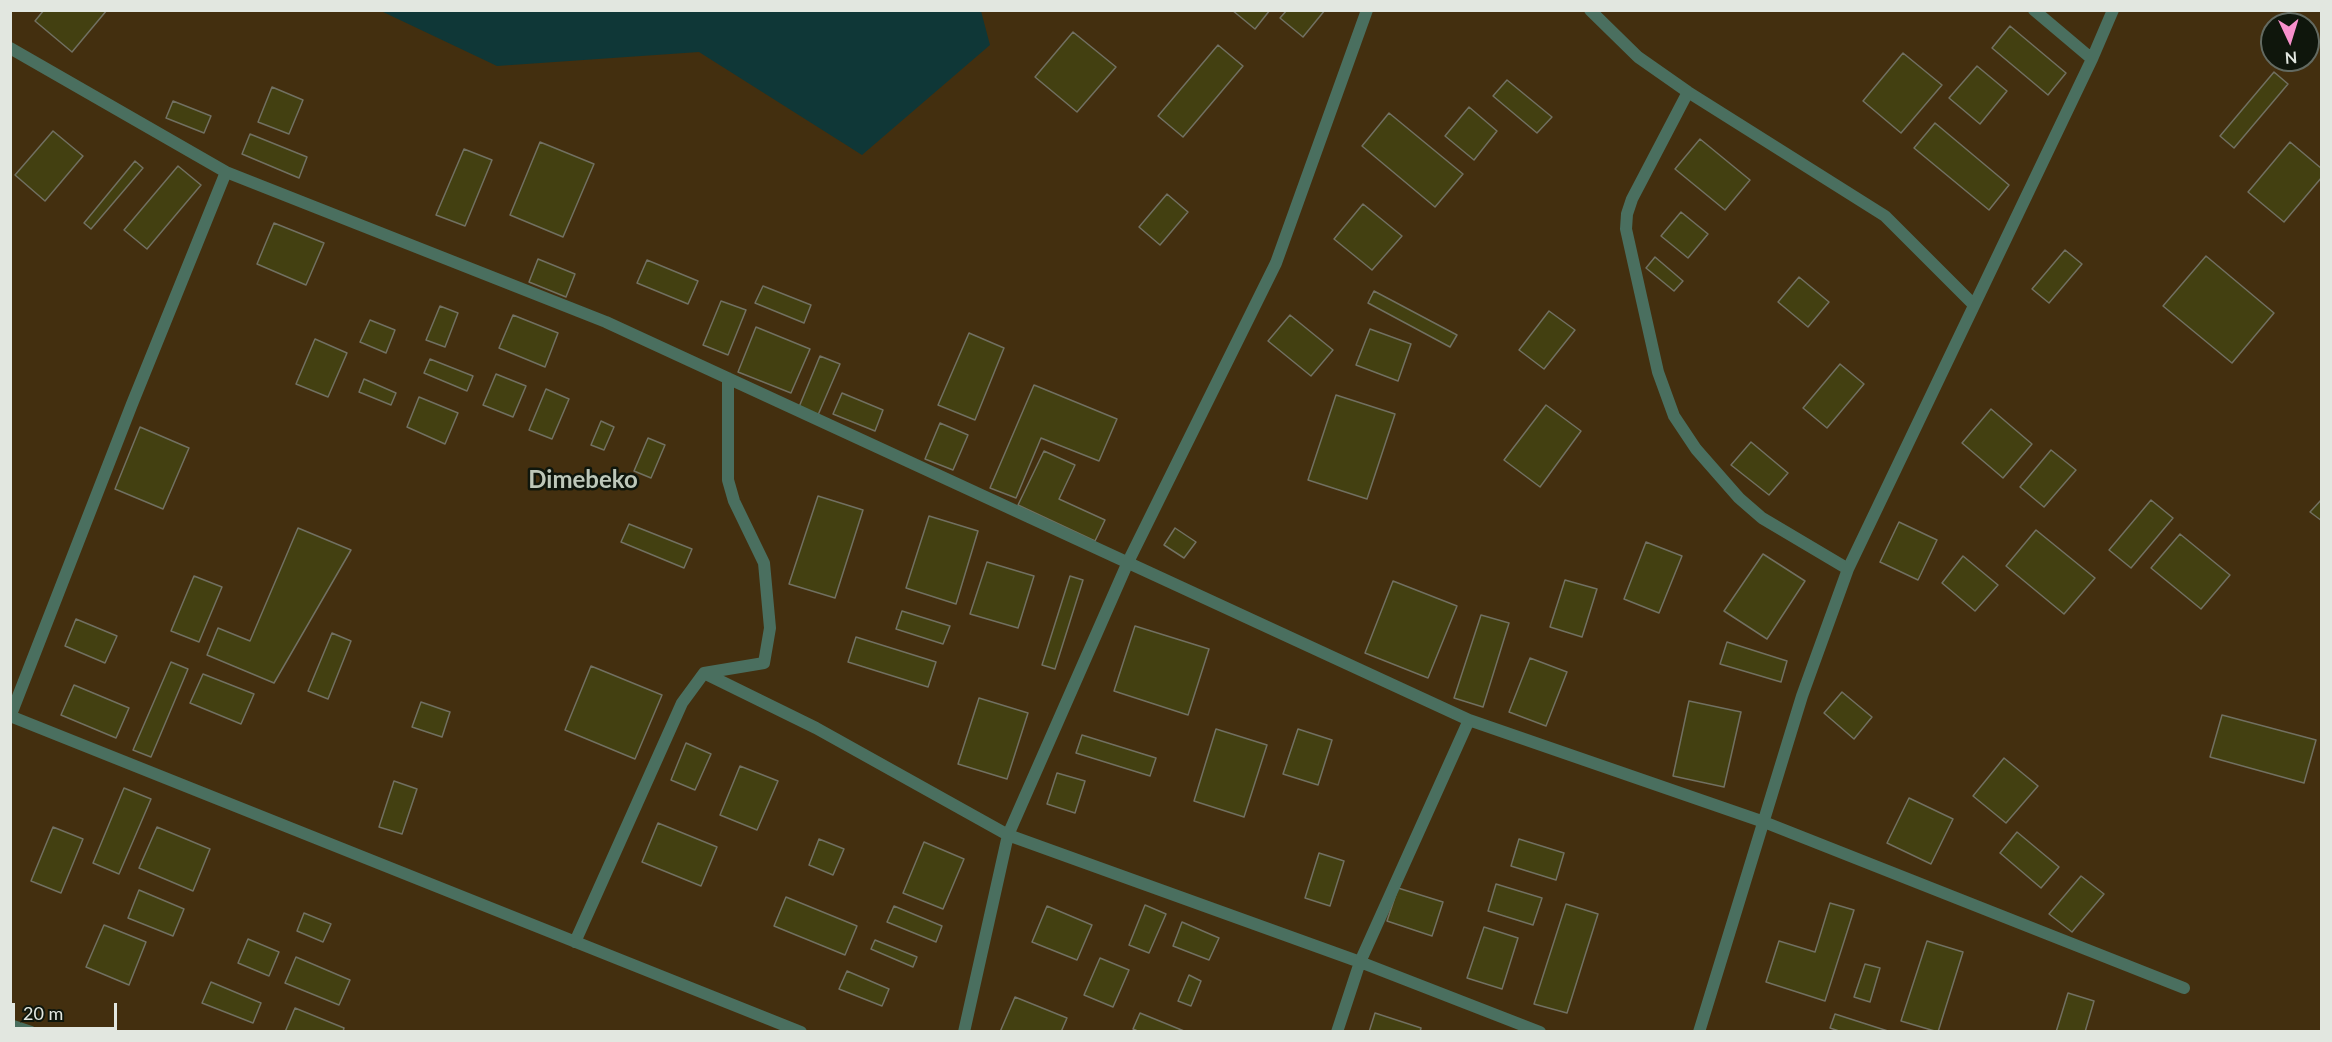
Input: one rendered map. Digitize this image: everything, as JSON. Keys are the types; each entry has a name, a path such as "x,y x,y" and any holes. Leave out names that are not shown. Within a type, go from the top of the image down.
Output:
{"street":[{"path":"964,1032 1008,835 1128,562 1276,263 1367,10"},
{"path":"1590,10 1638,57 1689,92 1885,216 1974,305"},
{"path":"2034,10 2092,59"},
{"path":"1699,1032 1802,696 1848,569 2092,59 2113,10"},
{"path":"10,48 226,172 606,322 1469,720 1764,822 2184,988"},
{"path":"1689,92 1632,199 1627,214 1626,229 1658,372 1674,416 1696,448 1739,498 1762,519 1848,569"},
{"path":"226,172 132,404 11,717 801,1032"},
{"path":"576,942 682,703 704,673 764,663 770,628 764,563 734,501 728,480 728,378"},
{"path":"704,673 816,728 1008,835 1360,962 1540,1032"},
{"path":"1337,1032 1360,962 1469,720"},
{"path":"10,1025 31,1032"}],"shaded area":[{"path":"11,11 2321,11 2321,1031 11,1031"}],"water":[{"path":"381,11 981,11 990,45 862,155 699,52 497,66"}],"building":[{"path":"44,10 107,10 72,52 35,21"},
{"path":"1232,10 1270,10 1255,29"},
{"path":"1287,10 1325,10 1303,37 1280,18"},
{"path":"2010,26 2066,73 2048,95 1992,48"},
{"path":"1073,32 1116,67 1077,112 1035,77"},
{"path":"1218,45 1243,66 1183,137 1158,116"},
{"path":"1903,53 1942,85 1901,133 1863,101"},
{"path":"1977,66 2007,91 1980,124 1949,98"},
{"path":"2274,72 2288,84 2234,148 2220,136"},
{"path":"1507,80 1552,117 1537,133 1493,96"},
{"path":"272,87 303,100 289,134 258,122"},
{"path":"173,101 211,116 204,133 166,118"},
{"path":"1469,107 1497,131 1474,160 1445,136"},
{"path":"1389,113 1463,174 1435,207 1362,146"},
{"path":"1935,123 2009,185 1989,210 1914,148"},
{"path":"53,131 83,156 45,201 15,175"},
{"path":"250,134 307,157 299,178 242,154"},
{"path":"1700,139 1750,180 1725,210 1675,169"},
{"path":"540,142 594,164 563,237 510,215"},
{"path":"2290,142 2322,169 2322,177 2284,222 2248,192"},
{"path":"464,149 492,160 465,226 436,215"},
{"path":"135,161 143,168 91,229 84,223"},
{"path":"178,166 201,185 147,249 124,230"},
{"path":"1167,194 1188,212 1160,245 1139,227"},
{"path":"1363,204 1402,236 1372,270 1334,239"},
{"path":"1681,212 1708,234 1688,258 1661,236"},
{"path":"274,223 324,243 306,285 257,264"},
{"path":"2065,250 2082,264 2049,303 2032,289"},
{"path":"2206,256 2274,313 2232,363 2163,306"},
{"path":"1655,257 1683,281 1674,291 1646,268"},
{"path":"538,259 575,274 566,297 529,282"},
{"path":"647,260 698,281 688,304 637,283"},
{"path":"1799,277 1829,302 1808,327 1778,302"},
{"path":"763,286 811,305 804,323 755,303"},
{"path":"1374,291 1457,335 1450,347 1368,303"},
{"path":"721,301 746,310 728,355 703,345"},
{"path":"440,306 458,313 445,347 426,340"},
{"path":"1549,311 1575,330 1544,369 1519,350"},
{"path":"513,315 558,333 545,367 499,348"},
{"path":"1290,315 1333,350 1311,376 1268,341"},
{"path":"370,320 395,330 386,353 360,342"},
{"path":"756,327 810,349 791,393 738,372"},
{"path":"1370,329 1411,344 1398,381 1356,365"},
{"path":"969,333 1004,348 975,420 938,405"},
{"path":"315,339 347,353 328,397 296,384"},
{"path":"820,356 840,364 818,415 799,407"},
{"path":"430,359 473,376 467,391 424,373"},
{"path":"1840,364 1864,384 1827,428 1803,408"},
{"path":"496,374 526,386 513,417 483,405"},
{"path":"364,379 396,393 391,405 359,392"},
{"path":"1034,385 1117,419 1099,461 1041,438 1016,498 990,488"},
{"path":"546,389 569,399 552,439 529,430"},
{"path":"842,393 883,410 875,431 833,414"},
{"path":"1336,395 1395,414 1367,499 1308,480"},
{"path":"419,397 458,413 445,444 407,427"},
{"path":"1546,405 1581,431 1540,487 1504,460"},
{"path":"1991,409 2032,444 2003,478 1962,443"},
{"path":"601,421 614,427 604,450 591,445"},
{"path":"940,423 968,435 953,470 925,459"},
{"path":"140,427 189,448 163,509 115,489"},
{"path":"648,438 665,445 651,478 634,471"},
{"path":"1751,442 1788,473 1769,495 1731,465"},
{"path":"2051,450 2076,470 2044,507 2020,487"},
{"path":"1044,451 1075,465 1059,499 1105,520 1095,541 1018,505"},
{"path":"818,496 863,510 835,598 789,584"},
{"path":"2322,499 2322,521 2310,512"},
{"path":"2151,500 2173,518 2131,568 2109,550"},
{"path":"929,516 978,531 956,604 906,588"},
{"path":"1899,522 1937,540 1918,580 1880,562"},
{"path":"629,524 692,549 684,568 621,542"},
{"path":"298,528 351,550 274,683 207,655 218,628 250,641"},
{"path":"1175,528 1196,542 1184,558 1164,545"},
{"path":"2036,530 2095,578 2064,614 2006,566"},
{"path":"2180,534 2230,575 2201,609 2151,568"},
{"path":"1646,542 1682,556 1659,613 1624,599"},
{"path":"1763,554 1805,581 1767,639 1724,611"},
{"path":"1963,556 1998,585 1975,611 1942,583"},
{"path":"987,562 1034,576 1018,628 970,614"},
{"path":"194,576 222,587 199,642 171,631"},
{"path":"1070,576 1083,580 1055,669 1042,665"},
{"path":"1565,580 1597,589 1582,637 1550,627"},
{"path":"1393,581 1457,606 1428,678 1365,653"},
{"path":"902,611 950,626 943,644 896,629"},
{"path":"1481,615 1509,623 1483,707 1454,698"},
{"path":"76,619 117,636 105,663 65,646"},
{"path":"1135,626 1209,649 1188,715 1114,691"},
{"path":"332,633 351,641 328,699 308,691"},
{"path":"856,637 936,662 928,687 848,662"},
{"path":"1727,642 1787,661 1781,682 1720,664"},
{"path":"1530,658 1567,672 1546,726 1509,712"},
{"path":"171,662 188,669 151,757 133,750"},
{"path":"591,666 662,695 635,759 565,730"},
{"path":"203,674 254,694 241,724 190,703"},
{"path":"74,685 129,708 116,738 61,715"},
{"path":"1842,692 1872,717 1854,739 1824,713"},
{"path":"979,698 1028,713 1007,779 958,764"},
{"path":"1689,701 1741,712 1724,787 1673,776"},
{"path":"421,702 450,712 442,737 412,727"},
{"path":"2222,715 2316,740 2304,783 2210,757"},
{"path":"1216,729 1267,745 1244,817 1194,801"},
{"path":"1298,729 1332,740 1318,785 1283,774"},
{"path":"1082,735 1156,758 1150,776 1076,753"},
{"path":"686,743 711,754 695,790 671,780"},
{"path":"2004,758 2038,786 2006,823 1973,796"},
{"path":"740,766 778,781 757,830 720,815"},
{"path":"1057,773 1085,781 1075,813 1047,804"},
{"path":"394,781 417,789 402,834 379,827"},
{"path":"124,788 151,799 119,874 93,863"},
{"path":"1909,798 1953,819 1931,864 1887,843"},
{"path":"658,823 717,847 701,886 642,862"},
{"path":"53,827 83,839 61,893 31,881"},
{"path":"157,827 210,849 193,891 139,868"},
{"path":"2017,832 2059,867 2041,888 2000,853"},
{"path":"819,839 844,849 833,875 809,865"},
{"path":"1519,839 1564,853 1556,880 1511,866"},
{"path":"924,842 964,859 943,909 903,893"},
{"path":"1319,853 1344,861 1330,906 1305,898"},
{"path":"2081,876 2104,894 2072,932 2049,914"},
{"path":"1496,884 1542,898 1533,925 1488,911"},
{"path":"1398,888 1443,902 1432,936 1387,921"},
{"path":"139,890 184,909 173,936 128,918"},
{"path":"786,897 857,926 845,955 774,926"},
{"path":"1830,903 1854,910 1825,1001 1766,982 1779,941 1815,952"},
{"path":"1566,904 1598,914 1567,1013 1534,1004"},
{"path":"1145,905 1166,914 1149,953 1129,945"},
{"path":"894,906 942,926 936,942 887,922"},
{"path":"1047,906 1092,925 1077,960 1032,942"},
{"path":"304,913 331,924 323,942 297,931"},
{"path":"1182,922 1219,938 1209,960 1173,946"},
{"path":"104,925 146,942 129,985 86,967"},
{"path":"1484,927 1518,938 1502,989 1467,978"},
{"path":"248,939 279,952 269,976 238,963"},
{"path":"875,940 917,957 913,967 871,949"},
{"path":"1927,941 1963,952 1938,1032 1901,1021"},
{"path":"296,957 350,980 339,1005 285,983"},
{"path":"1100,958 1129,970 1113,1007 1084,995"},
{"path":"1865,964 1880,968 1870,1002 1854,997"},
{"path":"847,971 889,989 882,1006 839,989"},
{"path":"1189,975 1201,981 1191,1006 1178,1001"},
{"path":"211,982 261,1003 253,1023 202,1003"},
{"path":"2068,993 2094,1001 2085,1032 2056,1032"},
{"path":"1015,997 1067,1018 1061,1032 1000,1032"},
{"path":"295,1008 344,1028 343,1032 285,1032"},
{"path":"1140,1013 1184,1032 1140,1032 1133,1029"},
{"path":"1375,1013 1421,1028 1420,1032 1369,1032"},
{"path":"1835,1014 1891,1032 1842,1032 1830,1028"}],"district":[{"name":"Dimebeko","path":"583,480"}]}
